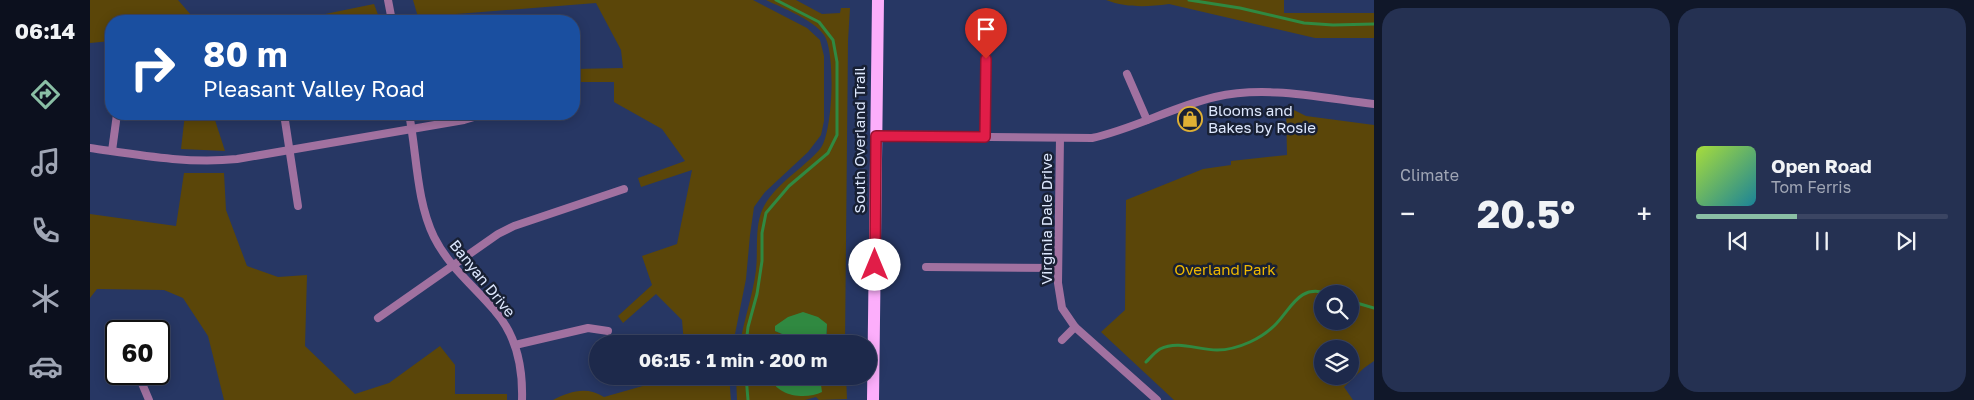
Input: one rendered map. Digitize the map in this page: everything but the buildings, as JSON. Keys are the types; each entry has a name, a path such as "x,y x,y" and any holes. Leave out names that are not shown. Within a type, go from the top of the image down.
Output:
{"main road":[{"name":"South Overland Trail","path":"873,400 878,0"}],"street":[{"path":"388,0 391,15"},
{"path":"985,137 986,43"},
{"path":"1128,74 1147,120"},
{"path":"876,136 1092,138 1114,133 1196,101 1243,93 1273,92 1374,104"},
{"path":"112,151 116,120"},
{"path":"285,120 298,206"},
{"name":"Banyan Drive","path":"411,120 423,202 428,220 440,247 452,266 496,311 506,326 515,346 521,368 522,400"},
{"path":"90,148 175,160 212,161 237,159 464,120"},
{"name":"Virginia Dale Drive","path":"1060,138 1058,284 1062,308 1074,327 1151,398"},
{"path":"378,318 498,234 514,226 624,189"},
{"path":"926,267 1058,268"},
{"path":"1062,340 1074,327"},
{"path":"515,346 588,328 608,331"},
{"path":"143,385 149,400"}],"green space":[{"path":"90,0 178,0 191,15 105,15 105,42 90,43"},
{"path":"413,0 753,0 807,28 820,40 824,56 824,121 821,135 808,152 765,192 754,207 746,279 735,335 683,335 682,320 656,294 623,323 618,316 652,285 642,256 677,244 692,170 641,187 638,178 685,161 662,129 614,102 614,82 580,82 580,69 623,68 621,50 596,3 443,15 417,15"},
{"path":"766,0 796,0 822,14 840,13 841,8 850,8 848,41 845,335 826,335 827,324 775,331 785,335 742,335 755,279 758,227 761,213 779,186 820,149 828,127 831,75 828,44 819,29 788,10"},
{"path":"1106,0 1284,0 1284,13 1374,13 1374,38 1315,38 1169,4 1137,6"},
{"path":"374,4 378,15 320,15"},
{"name":"Overland Park","path":"1286,106 1306,116 1374,125 1374,361 1359,373 1359,340 1314,340 1314,385 1346,385 1344,387 1353,400 1174,400 1101,332 1125,310 1126,200 1203,169 1231,165 1231,161 1287,155"},
{"path":"184,120 215,120 225,151 181,149"},
{"path":"184,173 224,173 226,210 247,266 278,277 307,275 305,346 355,394 389,383 440,346 455,365 455,394 507,394 507,400 224,400 208,336 183,298 164,290 97,289 90,298 90,214 176,226"},
{"path":"646,385 730,385 731,400 553,400 578,391 591,392 604,397"},
{"path":"736,385 846,385 847,399 819,400 816,397 805,400 737,400"}],"shaded area":[{"path":"803,312 818,317 827,324 826,335 785,335 775,331 775,326 788,317"},
{"path":"775,385 821,385 822,392 800,396 792,395"}],"waterway":[{"path":"747,335 757,294 762,261 762,233 766,213 789,186 828,153 837,135 837,62 833,40 819,22 776,0"},
{"path":"1189,0 1240,8 1304,23 1333,25 1374,24"},
{"path":"1146,362 1158,350 1167,346 1181,345 1210,350 1230,349 1257,339 1275,325 1303,294 1314,292"},
{"path":"1359,304 1374,308"},
{"path":"747,385 748,400"}],"place":[{"name":"Blooms and Bakes by Rosie","path":"1190,119"}],"route":[{"path":"875,265 876,136 985,137 986,59"}]}
